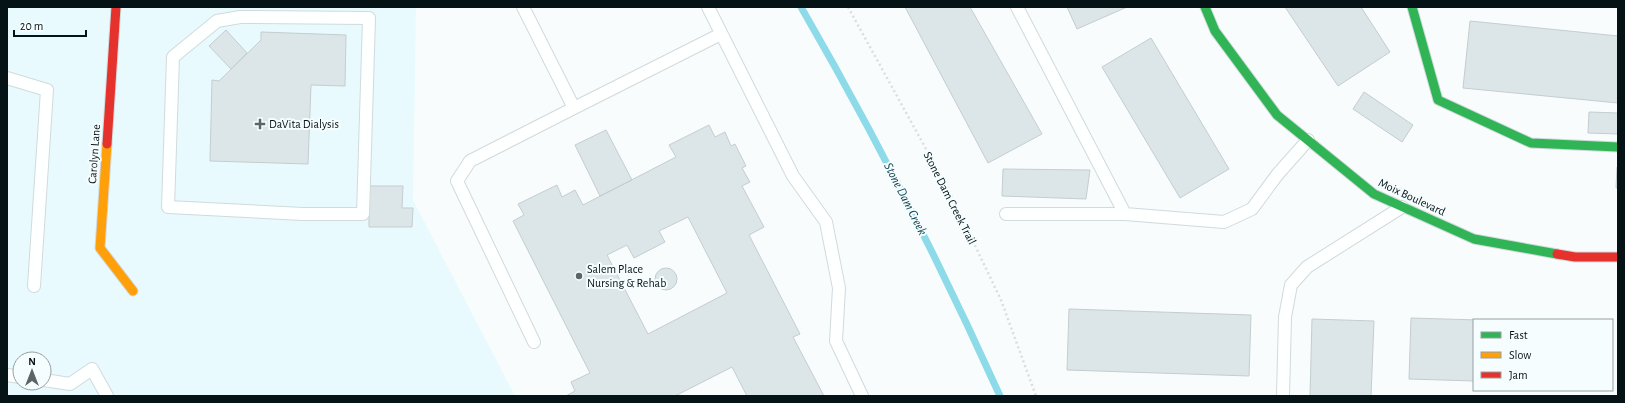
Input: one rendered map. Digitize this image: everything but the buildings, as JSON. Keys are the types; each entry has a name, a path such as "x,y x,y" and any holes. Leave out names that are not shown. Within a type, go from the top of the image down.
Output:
{"street":[{"name":"Carolyn Lane","path":"116,7 100,248 133,291"},
{"name":"Moix Boulevard","path":"1205,7 1215,30 1277,115 1374,194 1474,239 1575,257 1618,257"},
{"path":"1412,7 1438,100 1531,143 1618,147"}],"lane":[{"path":"523,7 574,108"},
{"path":"708,7 793,176 826,222 839,288 836,341 862,396"},
{"path":"1017,7 1125,214"},
{"path":"240,17 369,18 363,214 303,214 168,207 173,57 217,20 240,17"},
{"path":"534,342 457,181 470,160 721,34"},
{"path":"7,78 21,80 48,90 34,286"},
{"path":"1006,214 1125,214 1224,222 1252,209 1277,174 1308,140"},
{"path":"1283,396 1285,317 1291,285 1306,267 1402,206"},
{"path":"52,381 70,384 92,369 108,396"}],"path":[{"name":"Stone Dam Creek Trail","path":"848,7 948,189 1001,300 1036,396"}],"shaded area":[{"path":"7,7 416,7 413,200 515,396 7,396"}],"waterway":[{"name":"Stone Dam Creek","path":"801,7 880,150 954,297 1000,396"}],"traffic: fast":[{"path":"1205,7 1215,31 1277,115 1374,194 1474,239 1557,254"},
{"path":"1412,7 1438,100 1531,143 1618,147"}],"traffic: slow":[{"path":"107,144 100,248 133,291"}],"traffic: jam":[{"path":"107,144 116,7"},
{"path":"1557,254 1575,257 1618,257"}],"place":[{"name":"DaVita Dialysis","path":"260,124"},
{"name":"Salem Place Nursing & Rehab","path":"579,276"}]}
